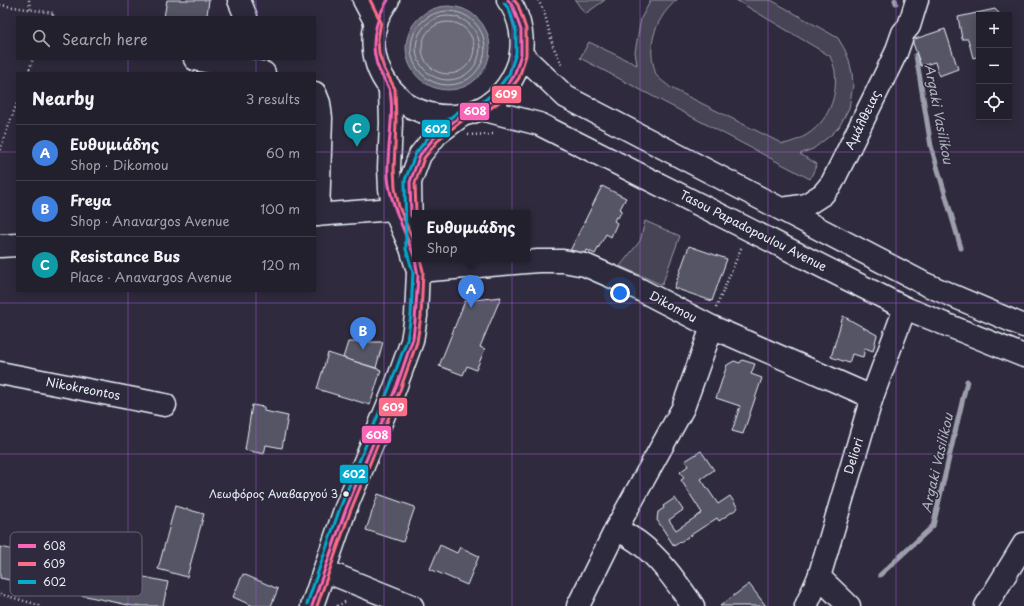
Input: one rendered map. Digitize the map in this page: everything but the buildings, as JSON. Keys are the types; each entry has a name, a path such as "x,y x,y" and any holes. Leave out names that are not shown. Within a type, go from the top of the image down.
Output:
{"main road":[{"path":"239,0 246,16"},
{"path":"364,0 376,23"},
{"path":"388,0 384,5 376,23 374,55 379,70 390,90 390,189 394,209 412,248"},
{"path":"412,248 410,182 420,155 437,134 500,95 514,76 521,54 521,30 513,7 508,0"},
{"name":"Αμάλθειας","path":"781,209 806,205 823,194 832,183 896,53 902,33 909,26 919,0"},
{"path":"521,54 566,97 925,284 1024,326"},
{"path":"200,60 259,72"},
{"path":"263,60 269,72"},
{"name":"Tasou Papadopoulou Avenue","path":"390,90 410,107 435,116 471,112 539,124 905,308 1024,356"},
{"path":"316,96 319,103 321,118 316,215 394,209"},
{"path":"0,246 16,244"},
{"name":"Dikomou","path":"530,261 563,261 585,264 631,285 710,326 872,397"},
{"path":"312,606 345,510 395,388 412,341 416,316 418,271 416,262"},
{"name":"Dikomou","path":"418,271 516,262"},
{"name":"Deliori","path":"806,606 818,577 872,397 905,308"},
{"path":"578,606 616,529 683,408 710,326"},
{"name":"Nikokreontos","path":"0,373 165,405"},
{"path":"616,529 637,541 651,553 668,571 693,606"},
{"path":"986,606 1024,544"},
{"path":"325,571 412,606"},
{"path":"818,577 848,606"}],"path":[{"path":"29,0 30,9"},
{"path":"538,0 544,11 553,46 565,72"},
{"path":"0,5 54,13 52,16"},
{"path":"28,72 33,60"},
{"path":"0,150 16,106"},
{"path":"710,326 744,240"},
{"path":"0,594 42,606"}],"shaded area":[{"path":"575,0 605,0 585,14"},
{"path":"651,0 677,0 664,14 655,30 652,58 655,73 658,78 671,88 783,144 807,135 824,118 834,97 834,65 830,56 736,0 771,0 838,38 849,60 852,73 853,85 849,108 839,127 831,135 813,149 800,154 817,164 810,179 580,58 589,42 637,65 635,52 641,18"},
{"path":"645,221 680,236 662,285 620,266 640,241"}],"water":[{"path":"448,6 456,7 471,13 483,25 489,40 489,56 483,71 471,83 456,89 448,90 440,89 425,83 413,71 407,56 406,48 407,40 413,25 425,13 440,7"}],"waterway":[{"name":"Argaki Vasilikou","path":"916,55 931,146 961,248"},
{"name":"Argaki Vasilikou","path":"880,575 933,526 967,381"}],"transit line":[{"name":"609","path":"370,0 381,22 378,39 379,54 384,68 395,89 395,188 399,207 412,238"},
{"name":"608","path":"388,0 376,26 374,44 380,72 390,91 392,112 388,156 388,178 390,189 395,209 412,252"},
{"name":"608","path":"411,216 410,182 420,155 437,134 461,116 481,109 500,95 514,76 521,54 521,30 513,7 508,0"},
{"name":"609","path":"416,210 415,183 424,158 440,138 463,120 484,113 503,99 519,78 526,55 526,29 518,5 514,0"},
{"name":"602","path":"307,604 340,508 390,386 407,340 411,315 413,272 406,249 405,180 416,153 433,131 458,112 479,105 496,91 509,74 516,53 516,31 509,9 504,3"},
{"name":"608","path":"312,606 346,509 397,385 413,338 418,276 416,262"},
{"name":"609","path":"317,606 350,512 400,390 417,342 421,316 423,271 421,262"}],"place":[{"name":"Resistance Bus","path":"357,147"},
{"name":"Ευθυμιάδης","path":"471,308"},
{"name":"Freya","path":"363,350"},
{"name":"Λεωφόρος Αναβαργού 3","path":"346,494"}]}
